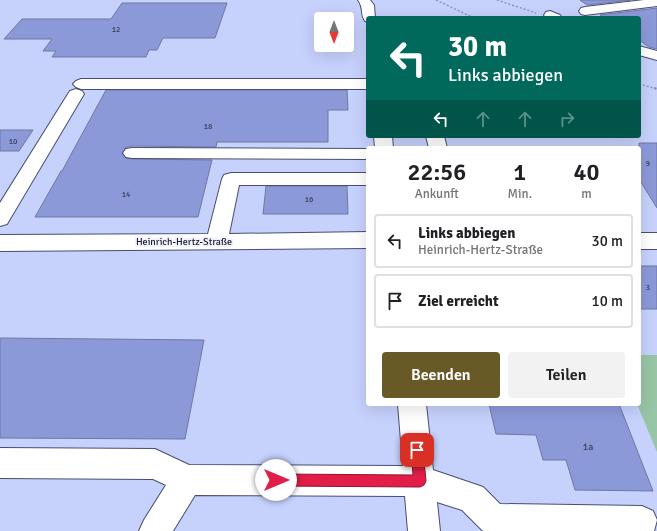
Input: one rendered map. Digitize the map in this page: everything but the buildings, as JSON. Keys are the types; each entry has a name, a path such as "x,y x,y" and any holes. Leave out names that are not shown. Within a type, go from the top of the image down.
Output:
{"street":[{"path":"364,0 368,5 370,16"},
{"path":"585,11 657,2"},
{"path":"641,51 657,56"},
{"path":"0,219 78,89 366,84"},
{"path":"132,153 366,154"},
{"path":"218,242 231,179 366,179"},
{"name":"Heinrich-Hertz-Straße","path":"0,243 366,240"},
{"path":"641,240 657,241"},
{"path":"412,406 424,531"},
{"path":"0,463 155,464 187,480 420,481 472,498 494,520 642,522"},
{"path":"155,531 187,480"}],"path":[{"path":"436,0 470,16"},
{"path":"641,85 657,89"}],"green space":[{"path":"641,355 657,355 657,452 638,406 641,406"}],"route":[{"path":"276,480 420,481 417,450"}]}
